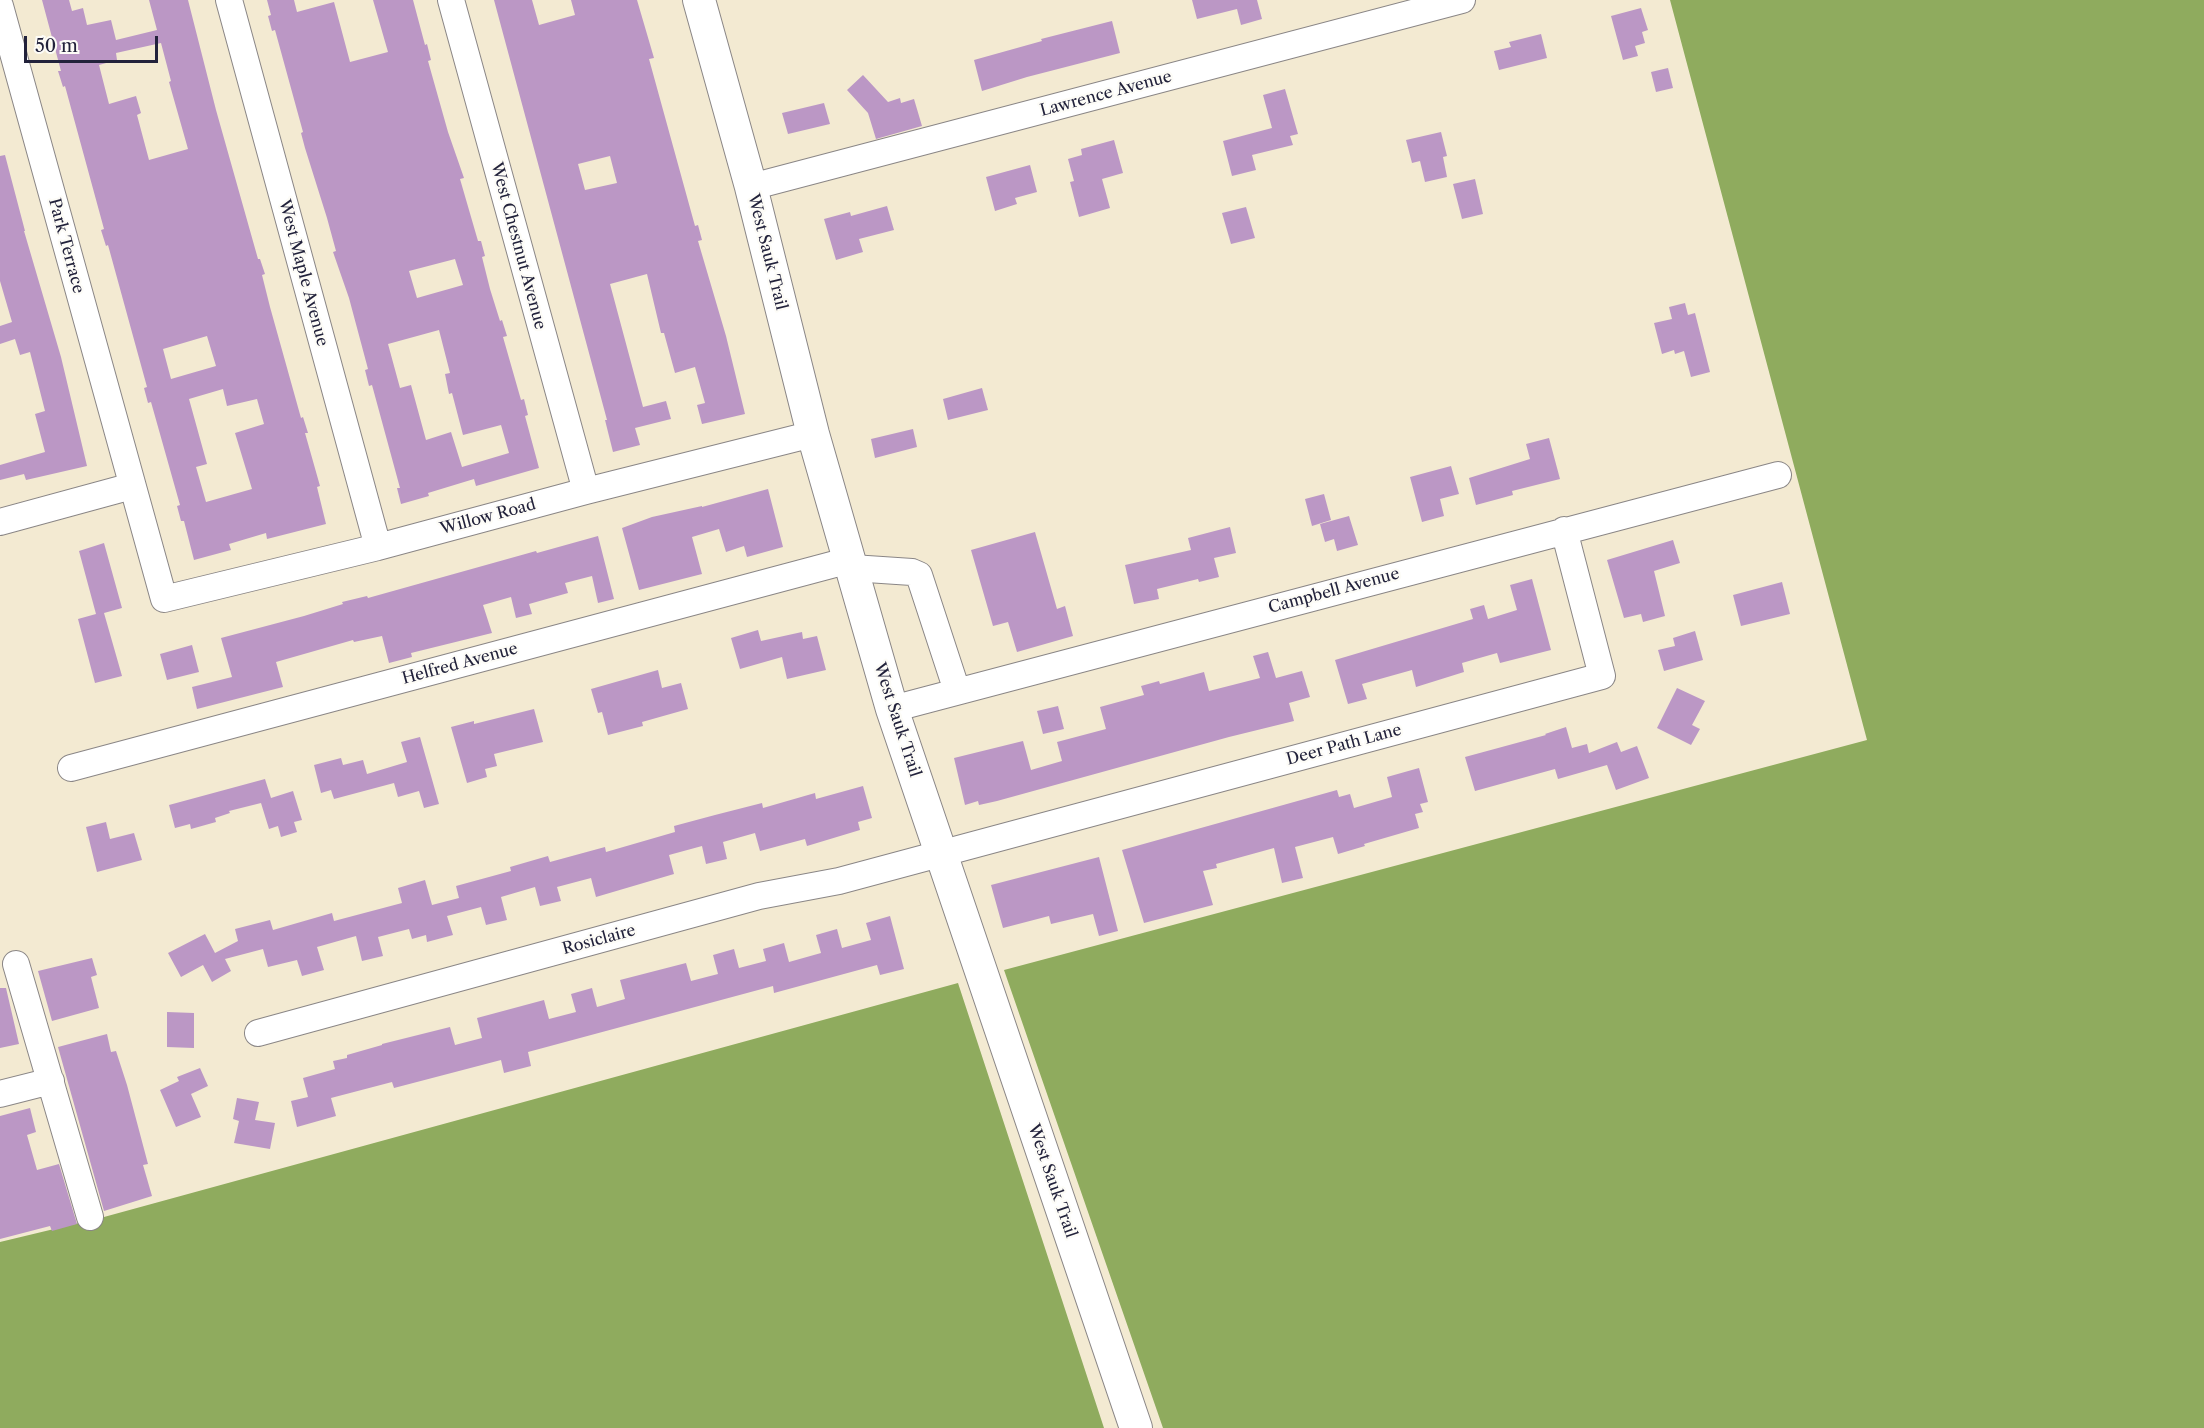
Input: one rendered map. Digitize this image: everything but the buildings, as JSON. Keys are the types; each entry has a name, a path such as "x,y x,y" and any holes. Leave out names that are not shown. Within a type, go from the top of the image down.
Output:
{"main road":[{"name":"West Sauk Trail","path":"699,0 751,187 813,434 892,709 1136,1428"}],"street":[{"name":"West Maple Avenue","path":"229,0 378,547"},
{"name":"West Chestnut Avenue","path":"451,0 586,491"},
{"name":"Lawrence Avenue","path":"751,187 1462,0"},
{"name":"Park Terrace","path":"0,6 164,599"},
{"name":"Willow Road","path":"164,599 378,547 586,491 813,434"},
{"name":"Campbell Avenue","path":"892,709 1778,475"},
{"path":"0,522 132,486"},
{"name":"Deer Path Lane","path":"942,854 1602,676 1564,530"},
{"name":"Helfred Avenue","path":"71,768 851,564 920,575 957,691"},
{"name":"Rosiclaire","path":"258,1033 759,896 839,881 942,854"},
{"path":"16,964 90,1217"},
{"path":"0,1094 51,1081"}],"green space":[{"path":"1670,0 2204,0 2204,1428 1163,1428 1004,970 1867,740"},
{"path":"958,983 1104,1428 0,1428 0,1242 104,1217"}]}
